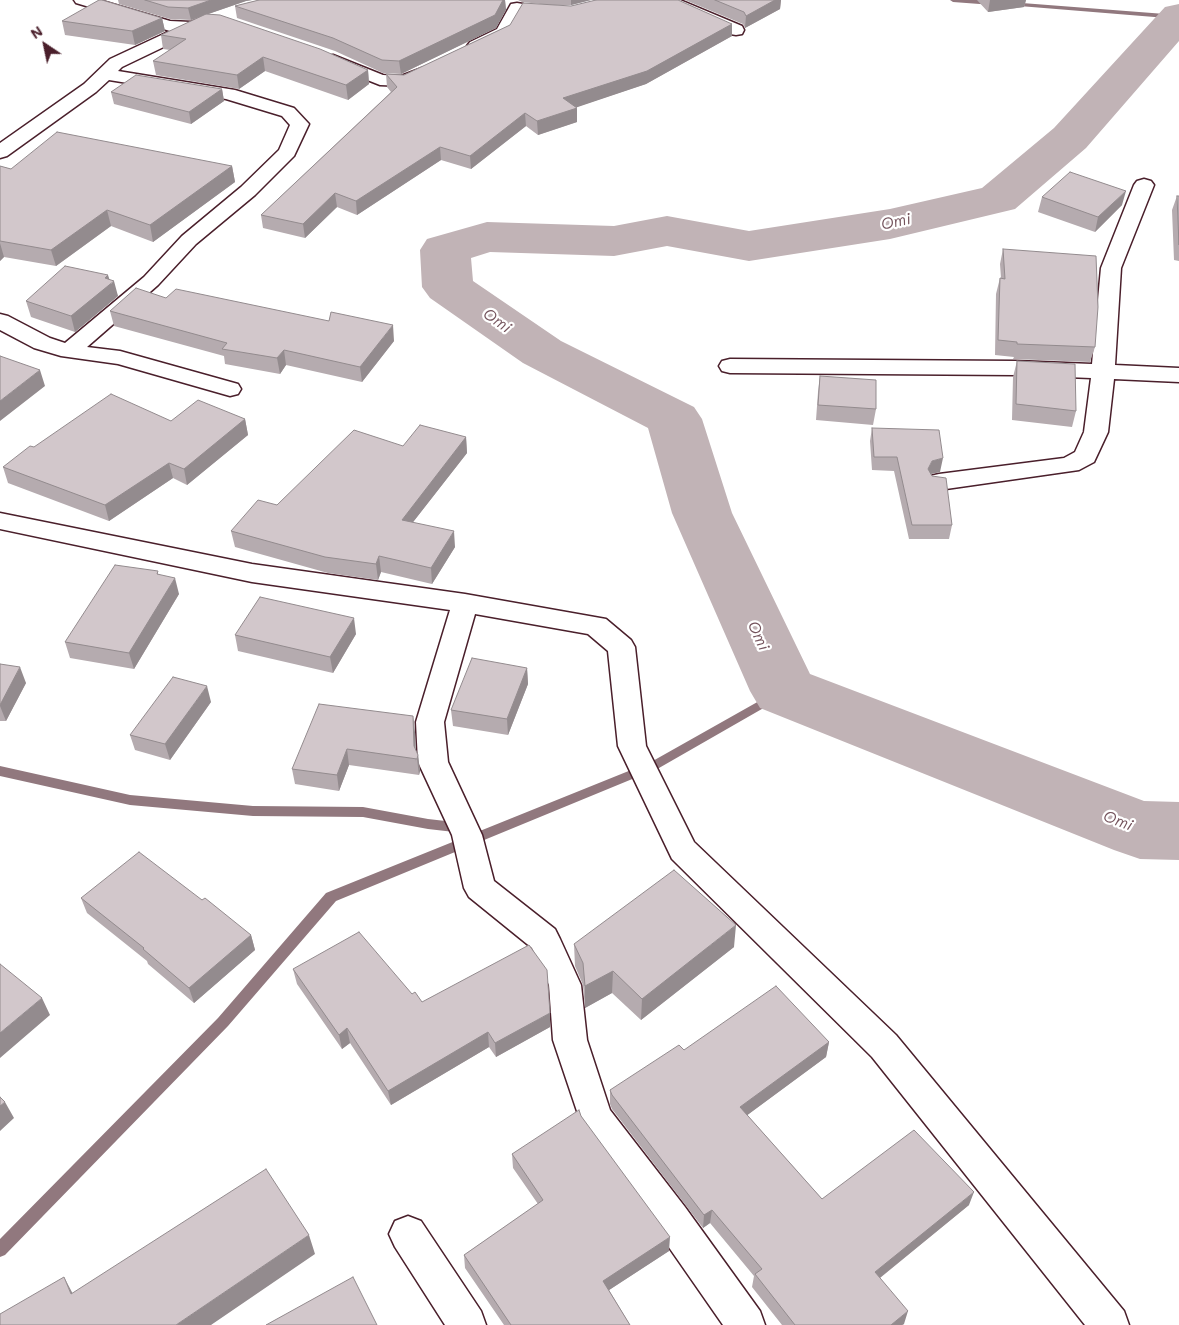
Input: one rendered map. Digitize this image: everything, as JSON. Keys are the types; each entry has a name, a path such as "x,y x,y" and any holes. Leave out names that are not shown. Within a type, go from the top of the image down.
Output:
{"street":[{"path":"82,0 169,26 225,22 232,19"},
{"path":"666,0 736,30"},
{"path":"464,52 504,32 518,6"},
{"path":"0,152 90,88 116,63 199,24"},
{"path":"319,54 380,80 404,81 439,64"},
{"path":"68,351 151,281 189,240 248,192 287,152 300,124 288,112 229,94 105,74"},
{"path":"939,482 1070,465 1085,456 1096,432 1103,372 1111,268 1144,185"},
{"path":"0,321 42,343 68,351 120,358 230,389"},
{"path":"730,366 1016,368 1179,375"},
{"path":"0,521 252,573 465,603 596,626 621,647 632,746 683,850 884,1046 1110,1325"},
{"path":"465,603 430,722 433,762 467,835 480,888 544,939 566,985 570,1040 595,1118 672,1220 746,1325"},
{"path":"408,1234 467,1325"}],"building":[{"path":"99,0 162,18 132,31 62,21"},
{"path":"145,0 211,0 188,8 168,7"},
{"path":"259,0 503,0 495,15 399,61 382,60 333,38 235,6"},
{"path":"596,0 678,0 732,24 647,71 563,98 577,108 537,121 525,113 470,156 440,147 356,201 335,193 303,224 261,215 397,87 386,74 404,75 510,25 523,3 571,6"},
{"path":"715,0 775,0 746,16 744,12"},
{"path":"206,14 220,15 320,49 368,70 346,85 263,57 237,75 153,61 186,39 161,35"},
{"path":"136,75 222,89 189,112 111,92"},
{"path":"57,132 232,166 150,225 107,210 51,250 0,241 0,166 11,169"},
{"path":"1070,172 1126,191 1098,217 1042,197"},
{"path":"1177,196 1179,196 1179,245"},
{"path":"1003,249 1096,256 1098,307 1095,347 1017,344 1017,342 998,340 1000,278 1005,279"},
{"path":"65,266 108,275 105,278 114,281 71,316 26,301"},
{"path":"136,288 166,298 176,289 329,321 331,312 393,325 360,367 284,350 277,358 222,349 227,343 110,311"},
{"path":"0,356 40,370 0,401"},
{"path":"1017,361 1075,364 1076,411 1016,404"},
{"path":"820,376 876,380 876,409 818,405"},
{"path":"111,394 171,421 198,400 245,419 184,469 169,463 105,505 3,467 30,446 34,447"},
{"path":"420,425 466,437 402,520 454,531 431,568 379,556 376,564 325,557 231,531 258,500 277,505 354,430 403,446"},
{"path":"872,428 939,430 943,458 932,461 928,469 932,476 946,478 952,525 912,525 897,457 874,457"},
{"path":"115,565 158,571 157,574 175,578 129,653 65,642"},
{"path":"260,597 354,618 330,657 235,635"},
{"path":"472,658 527,668 507,719 451,710"},
{"path":"0,664 20,667 0,705"},
{"path":"173,677 207,686 165,744 130,735"},
{"path":"319,704 413,716 414,746 418,755 417,759 347,749 337,775 292,769"},
{"path":"139,852 202,900 205,898 251,935 189,988 144,948 81,898"},
{"path":"674,870 736,925 642,999 613,971 585,986 583,963 574,944"},
{"path":"359,932 412,994 415,992 422,1002 529,945 547,970 550,1013 495,1043 488,1032 388,1091 347,1028 339,1035 293,969"},
{"path":"0,964 42,998 0,1033"},
{"path":"776,986 829,1042 740,1107 822,1199 914,1130 974,1192 875,1272 908,1311 891,1325 795,1325 755,1274 762,1269 712,1210 704,1215 610,1090 679,1045 684,1050"},
{"path":"0,1097 5,1102 0,1106"},
{"path":"579,1110 581,1116 670,1237 603,1281 630,1325 511,1325 464,1255 543,1200 512,1154"},
{"path":"266,1169 309,1235 176,1325 0,1325 0,1314 64,1277 71,1294"},
{"path":"353,1277 377,1325 266,1325"}],"waterway":[{"path":"953,0 993,3"},
{"path":"1009,4 1178,17"},
{"name":"Omi","path":"1179,16 1070,138 998,199 890,224 749,246 667,231 614,241 487,237 445,250 448,287 542,352 674,419 702,513 784,691 1140,830 1179,831"},
{"path":"0,1250 223,1022 331,897 655,765 784,691"},
{"path":"0,771 130,800 253,811 363,812 428,824 463,828"}]}
